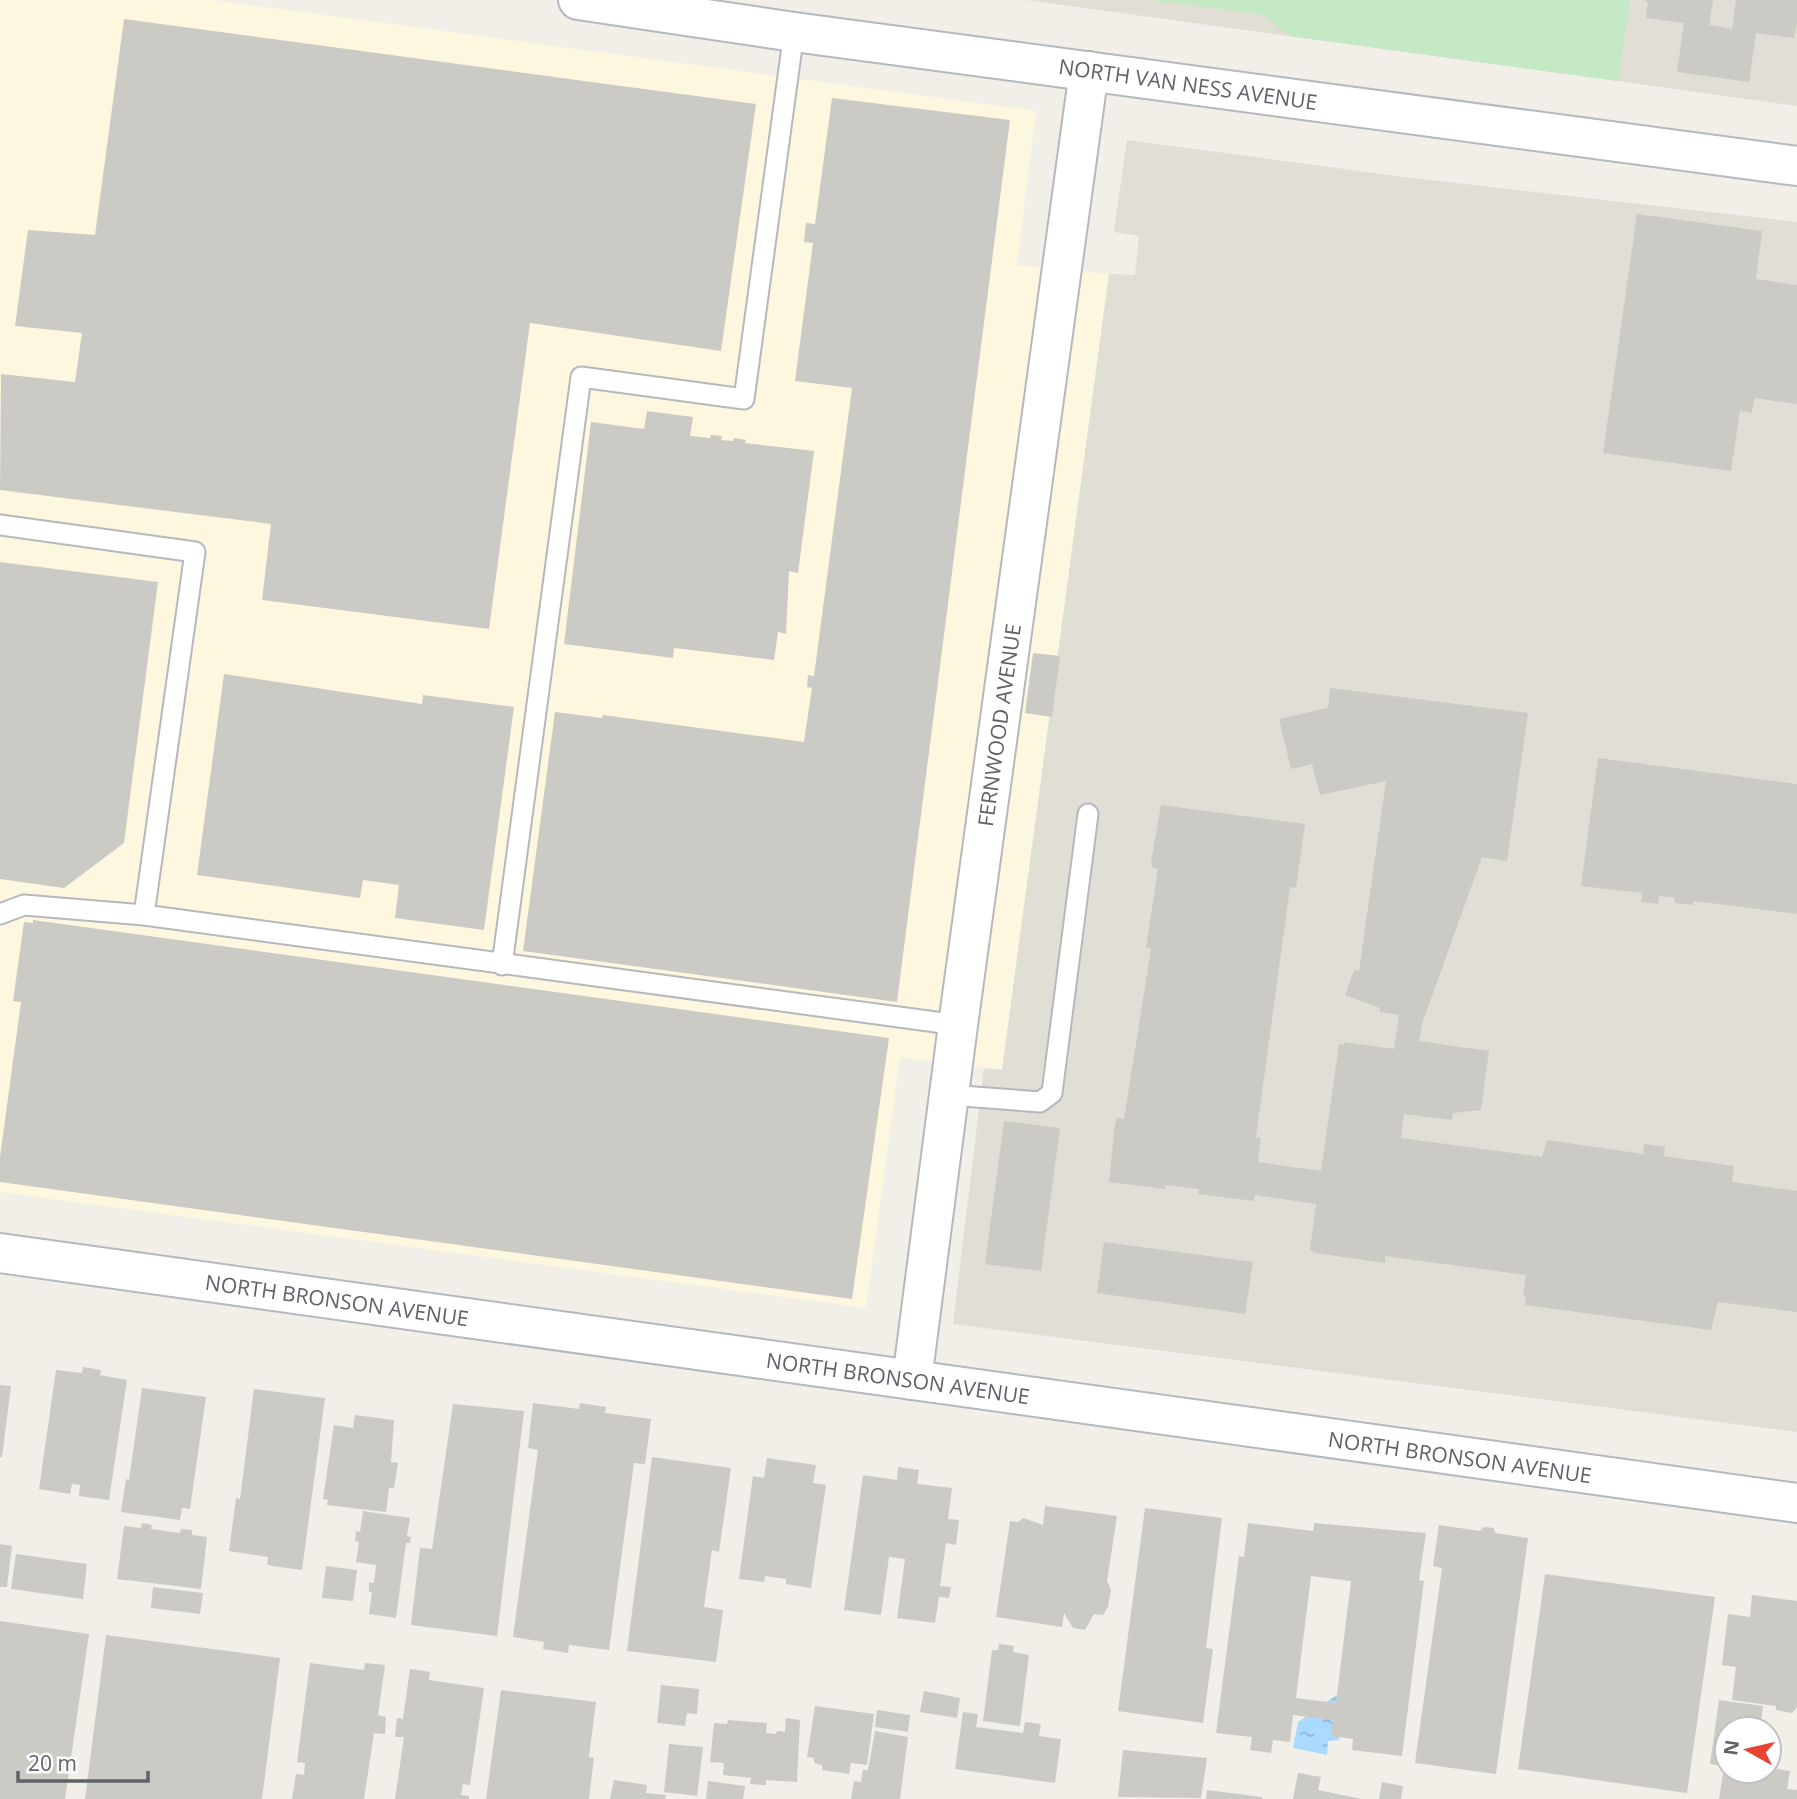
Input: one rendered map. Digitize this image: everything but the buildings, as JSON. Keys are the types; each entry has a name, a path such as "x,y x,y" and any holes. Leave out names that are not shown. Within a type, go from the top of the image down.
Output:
{"street":[{"name":"NORTH VAN NESS AVENUE","path":"578,0 794,32 1797,166"},
{"name":"FERNWOOD AVENUE","path":"912,1380 958,1025 1090,71"},
{"name":"NORTH BRONSON AVENUE","path":"0,1253 1797,1503"}],"lane":[{"path":"502,965 581,377 744,399 794,32"},
{"path":"0,524 195,552 144,915"},
{"path":"949,1095 1040,1102 1052,1093 1088,814"},
{"path":"0,914 24,905 144,915 958,1025"}],"shaded area":[{"path":"0,0 213,0 1036,111 1017,265 1109,274 1002,1070 900,1057 866,1308 0,1192"},
{"path":"1026,0 1797,0 1797,106 1618,81"},
{"path":"1127,140 1404,177 1797,222 1797,1432 953,1324 984,1068 1002,1070 1109,274 1135,275 1139,236 1114,232"}],"green space":[{"path":"1151,0 1630,0 1618,81 1289,36 1264,15"}],"water":[{"path":"1348,1692 1339,1740 1328,1741 1327,1755 1293,1748 1298,1722 1335,1696"}]}
